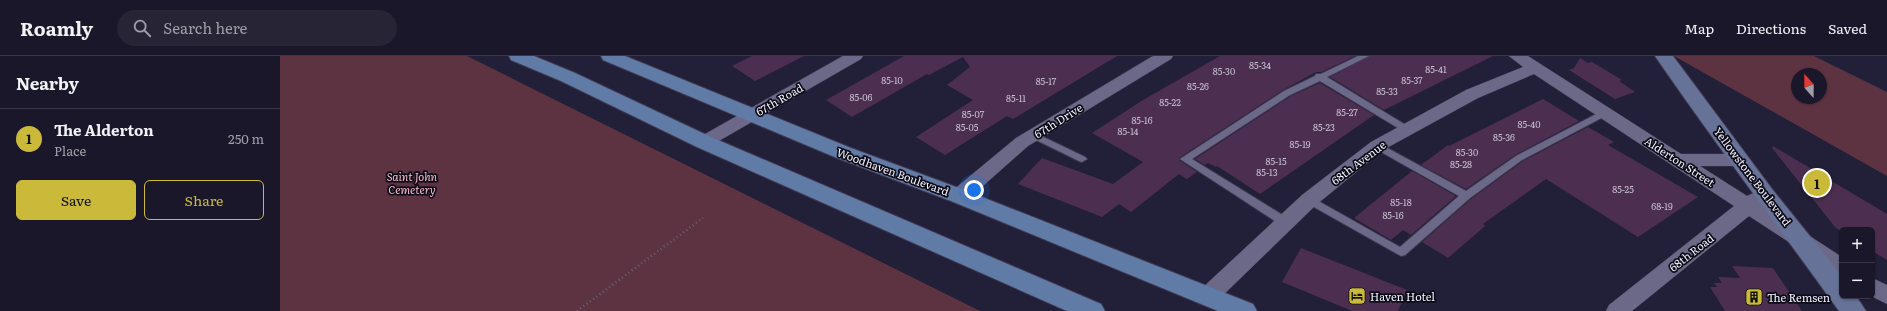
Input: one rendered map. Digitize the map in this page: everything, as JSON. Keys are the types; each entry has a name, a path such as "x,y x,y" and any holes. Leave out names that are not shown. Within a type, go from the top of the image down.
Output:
{"main road":[{"path":"518,56 704,142 1092,311"},
{"name":"Woodhaven Boulevard","path":"610,56 662,80 753,114 844,153 959,196 1244,311"}],"street":[{"name":"67th Drive","path":"959,196 1022,142 1146,66 1165,56"},
{"name":"Alderton Street","path":"1517,56 1604,113 1680,160 1757,200"},
{"name":"Yellowstone Boulevard","path":"1664,56 1739,160 1757,200 1803,242 1839,292"},
{"name":"67th Road","path":"704,142 851,57"},
{"name":"68th Avenue","path":"1208,296 1309,200 1377,146 1472,94 1536,68"},
{"path":"1680,160 1739,160"},
{"name":"68th Road","path":"1618,311 1757,200"},
{"path":"1803,242 1839,265"},
{"path":"1875,288 1887,296"},
{"name":"Yellowstone Boulevard","path":"1844,299 1853,311"}],"lane":[{"path":"1285,222 1185,159 1287,93 1319,76 1365,56"},
{"path":"1319,76 1406,129"},
{"path":"1309,200 1401,252 1466,196 1519,158 1604,113"},
{"path":"1033,135 1082,159"},
{"path":"1377,146 1466,196"}],"path":[{"path":"577,311 703,218"}],"green space":[{"name":"Saint John Cemetery","path":"280,56 467,56 980,311 280,311"},
{"path":"1674,56 1814,56 1887,92 1887,176"}],"building":[{"path":"752,56 804,56 755,81 732,66"},
{"path":"904,56 1117,56 1013,119 1007,116 945,155 916,137 973,100 947,85 970,67 963,57 929,75 927,74 852,117 826,100"},
{"path":"1220,56 1355,56 1321,72 1316,72 1283,90 1179,158 1179,160 1197,172 1187,179 1179,174 1131,212 1119,204 1102,217 1018,184 1042,158 1113,184 1143,162 1092,133 1143,100"},
{"path":"1370,56 1493,56 1384,110 1330,77"},
{"path":"1580,58 1588,63 1592,62 1622,80 1619,81 1635,92 1615,99 1569,70 1574,68"},
{"path":"1320,83 1374,115 1260,194 1217,166 1216,167 1208,163 1205,165 1195,159 1291,96"},
{"path":"1543,99 1579,121 1515,155 1466,189 1421,165 1448,145 1449,146"},
{"path":"1588,127 1614,142 1608,145 1698,197 1638,237 1546,179 1483,224 1485,226 1448,258 1422,242 1471,199 1523,161"},
{"path":"1773,146 1887,214 1887,260 1875,253 1875,227 1839,227 1839,230 1835,227 1772,148"},
{"path":"1412,171 1456,196 1411,235 1403,230 1391,240 1354,218"},
{"path":"1301,248 1407,290 1398,311 1352,311 1282,282"},
{"name":"The Remsen","path":"1732,266 1773,268 1802,311 1725,311 1710,287 1717,287 1714,283 1722,283 1718,277 1740,278"}],"place":[{"name":"The Alderton","path":"1817,183"},
{"name":"Haven Hotel","path":"1357,296"},
{"name":"The Remsen","path":"1754,297"}]}
